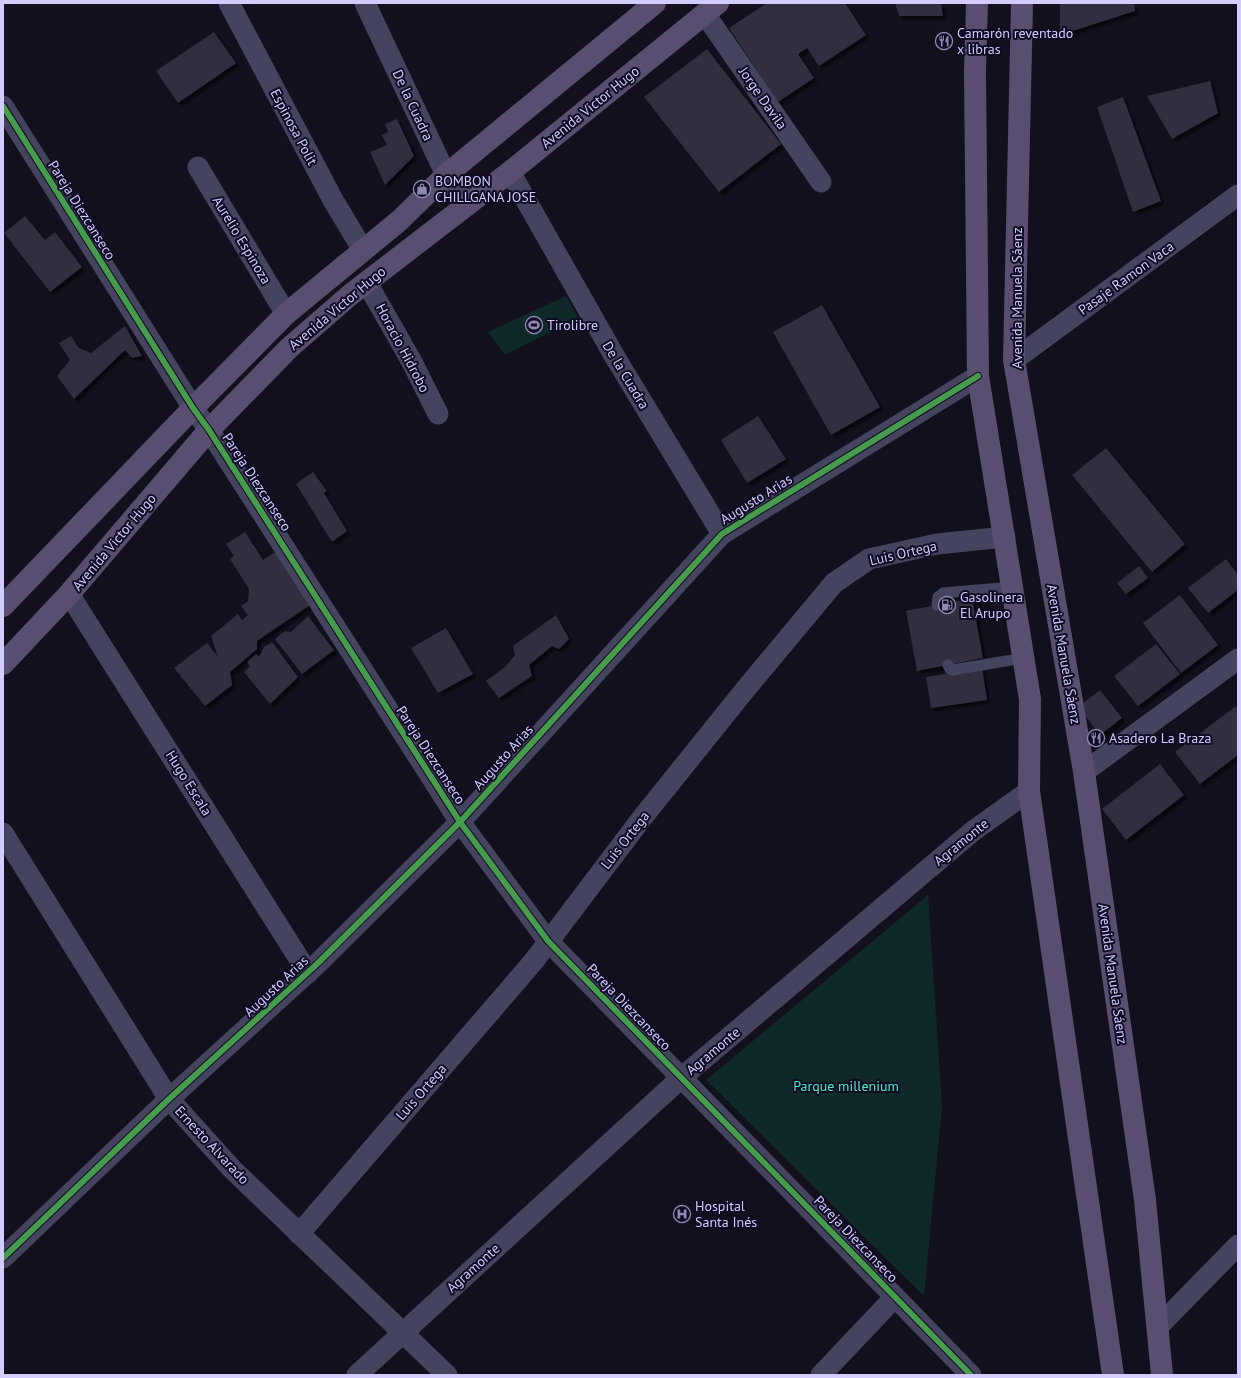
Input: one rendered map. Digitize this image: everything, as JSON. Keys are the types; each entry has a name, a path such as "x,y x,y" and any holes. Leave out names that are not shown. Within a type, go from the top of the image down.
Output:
{"main road":[{"name":"Avenida Victor Hugo","path":"3,606 193,408 286,314 399,221 446,175 655,3"},
{"path":"977,3 975,71 978,376 1030,698 1029,791 1113,1375"},
{"name":"Avenida Manuela Sáenz","path":"1022,3 1014,360 1084,772 1145,1200 1162,1375"},
{"name":"Avenida Victor Hugo","path":"3,664 69,594 209,430 289,348 350,295 510,172 712,8"}],"street":[{"name":"Espinosa Polit","path":"229,3 333,200 363,250"},
{"name":"De la Cuadra","path":"365,3 446,175 467,204"},
{"name":"Jorge Davila","path":"712,8 821,182"},
{"name":"Pareja Diezcanseco","path":"3,106 193,408 209,430 460,822 548,941 971,1375"},
{"name":"Aurelio Espinoza","path":"198,167 286,314"},
{"name":"De la Cuadra","path":"510,172 615,357 722,534"},
{"name":"Pasaje Ramon Vaca","path":"1014,360 1238,195"},
{"name":"Horacio Hidrobo","path":"367,283 412,362 438,414"},
{"name":"Augusto Arias","path":"3,1258 169,1099 308,973 460,822 722,534 978,376"},
{"name":"Luis Ortega","path":"299,1234 533,962 642,818 744,691 834,583 868,559 937,544 1005,537"},
{"name":"Hugo Escala","path":"69,594 308,973"},
{"path":"1084,772 1238,659"},
{"name":"Agramonte","path":"357,1375 681,1078 973,831 1029,791"},
{"name":"Ernesto Alvarado","path":"3,833 169,1099 232,1169 447,1375"},
{"path":"1158,1327 1238,1245"},
{"path":"821,1375 895,1296"}],"lane":[{"path":"937,605 938,597 943,593 1012,587"},
{"path":"948,664 952,670 1024,658"}],"green space":[{"name":"Tirolibre","path":"566,296 578,318 505,355 488,332"},
{"name":"Parque millenium","path":"928,895 942,1106 924,1296 706,1080"}],"building":[{"path":"767,3 845,3 866,35 819,66 807,48 798,54 814,78 778,102 729,28"},
{"path":"895,3 941,3 943,16 899,16"},
{"path":"1060,3 1134,3 1135,11 1060,35"},
{"path":"214,32 236,63 178,103 156,71"},
{"path":"707,49 781,144 719,192 644,97"},
{"path":"1210,81 1218,113 1172,139 1147,96"},
{"path":"1123,97 1161,201 1133,212 1097,107"},
{"path":"397,119 414,156 385,185 370,152 387,145 382,135 388,132 385,124"},
{"path":"25,216 45,240 55,232 82,267 50,292 4,233"},
{"path":"822,305 880,407 831,435 773,332"},
{"path":"125,326 142,356 132,358 125,350 74,399 57,376 70,360 59,343 71,336 79,348 91,353"},
{"path":"758,416 786,459 747,483 721,440"},
{"path":"1106,448 1185,544 1152,572 1072,475"},
{"path":"313,472 327,491 324,493 347,531 332,542 296,484"},
{"path":"245,532 263,560 281,548 310,605 257,641 257,649 230,672 232,685 205,706 174,668 207,643 218,657 211,636 238,614 242,620 248,615 241,606 248,601 249,589 230,559 234,556 226,544"},
{"path":"1226,559 1238,575 1238,590 1208,613 1188,588"},
{"path":"1139,566 1148,578 1126,594 1117,583"},
{"path":"1180,595 1218,645 1181,673 1143,623"},
{"path":"972,598 983,658 917,671 906,611"},
{"path":"556,615 569,639 559,649 552,646 529,665 532,676 499,698 486,681 506,666 515,655 513,646"},
{"path":"308,616 334,650 302,674 275,639 285,631 291,632"},
{"path":"446,628 473,674 438,693 411,648"},
{"path":"272,642 298,677 270,704 244,672 250,666 247,662 256,654 259,657 264,647"},
{"path":"1156,644 1180,674 1138,706 1114,676"},
{"path":"982,668 987,700 931,708 926,677"},
{"path":"1100,690 1122,718 1100,735 1078,707"},
{"path":"1236,706 1238,709 1238,755 1200,784 1175,752"},
{"path":"1160,764 1184,795 1126,840 1102,809"}],"cycle path":[{"path":"3,106 193,408 209,430 460,822 548,941 971,1375"},
{"path":"3,1258 169,1099 317,964 460,822 722,534 978,376"}],"place":[{"name":"Camarón reventado x libras","path":"944,41"},
{"name":"BOMBON CHILLGANA JOSE","path":"422,189"},
{"name":"Tirolibre","path":"534,325"},
{"name":"Gasolinera El Arupo","path":"947,605"},
{"name":"Asadero La Braza","path":"1096,738"},
{"name":"Hospital Santa Inés","path":"682,1214"}]}
